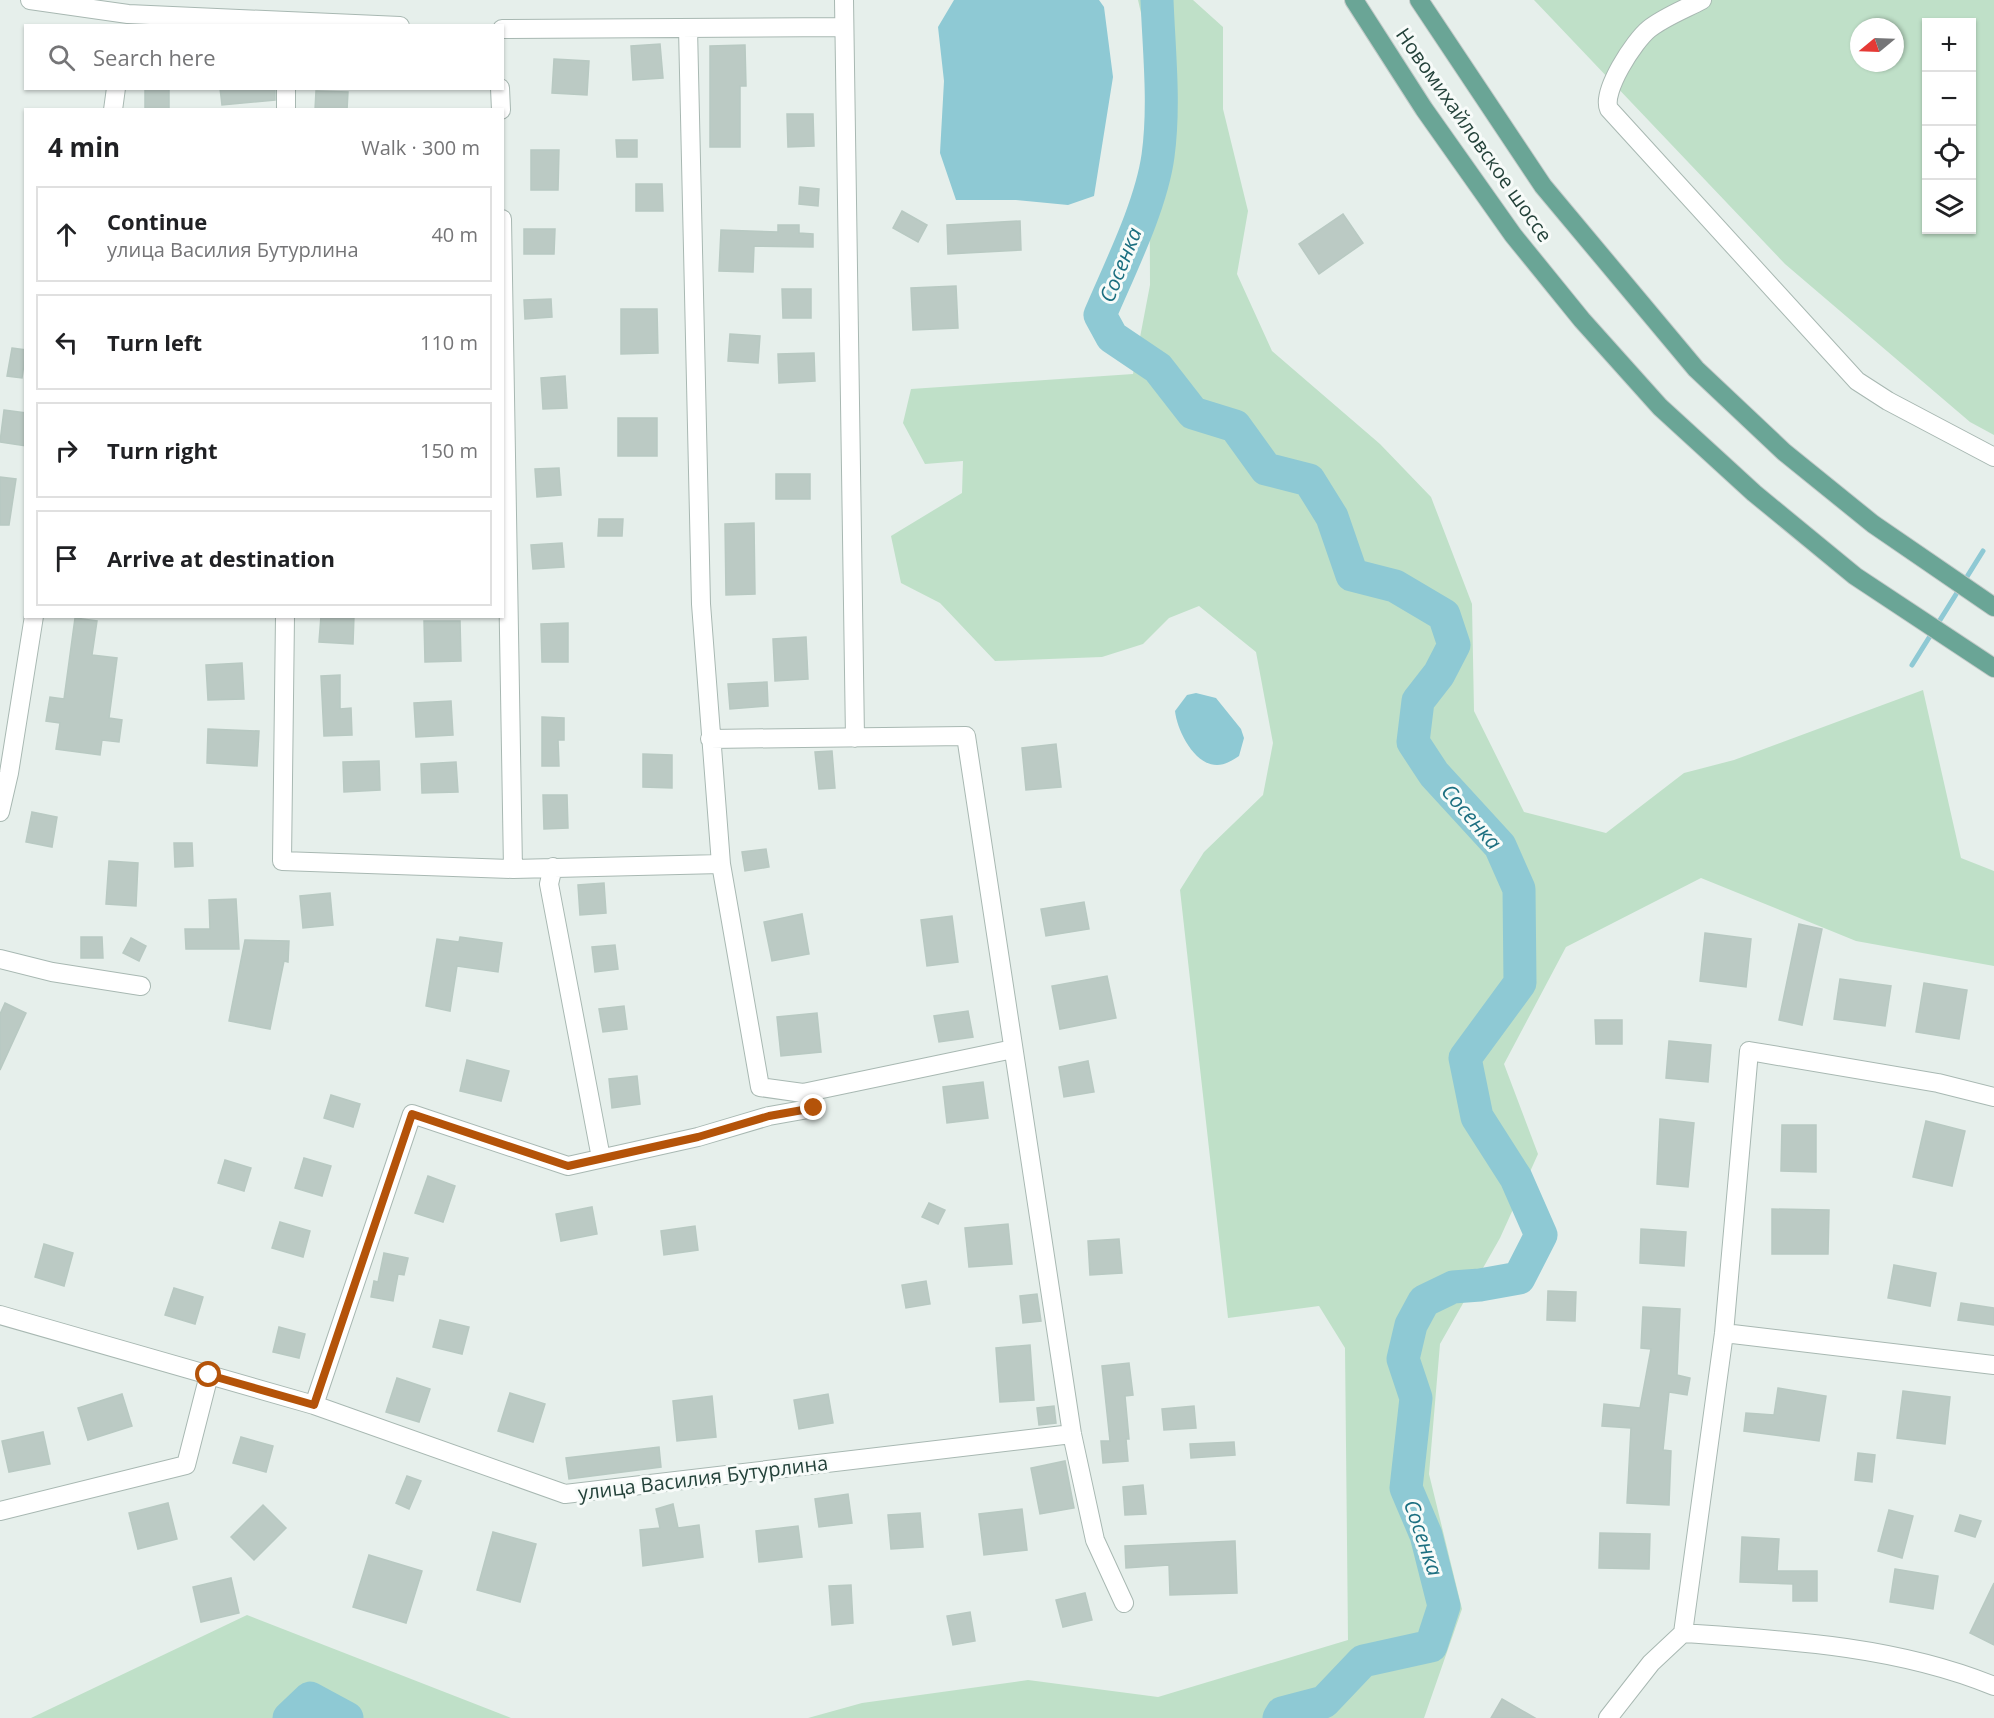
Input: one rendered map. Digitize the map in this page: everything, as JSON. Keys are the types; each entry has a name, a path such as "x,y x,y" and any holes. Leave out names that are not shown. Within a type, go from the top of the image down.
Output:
{"main road":[{"name":"Новомихайловское шоссе","path":"1354,0 1425,109 1507,227 1582,320 1660,407 1754,493 1855,576 1994,668"},
{"name":"Новомихайловское шоссе","path":"1419,0 1543,186 1696,369 1784,452 1873,524 1994,607"}],"street":[{"path":"30,0 127,20 324,24"},
{"path":"844,0 855,738"},
{"path":"1702,0 1649,29 1636,44 1607,95 1609,109 1857,381 1994,457"},
{"path":"504,29 843,27"},
{"path":"688,28 701,604 710,740 721,864 760,1087 803,1093 1012,1049"},
{"path":"113,108 116,90"},
{"path":"286,90 286,108"},
{"path":"500,90 501,108"},
{"path":"504,337 513,869"},
{"path":"0,812 9,773 34,618"},
{"path":"285,618 282,861 513,869 721,864"},
{"path":"710,740 966,736 1072,1434 1095,1540 1124,1603"},
{"path":"553,867 549,884 601,1158"},
{"path":"0,959 52,972 141,986"},
{"path":"1608,1718 1651,1664 1683,1633 1724,1333 1749,1051 1938,1083 1994,1097"},
{"path":"314,1405 412,1114 568,1166 698,1137 769,1116 814,1108"},
{"name":"улица Василия Бутурлина","path":"0,1315 314,1405 565,1494 1072,1434"},
{"path":"1724,1333 1994,1365"},
{"path":"0,1511 186,1465 209,1375"},
{"path":"1683,1633 1772,1640 1891,1656 1967,1675 1994,1686"}],"green space":[{"path":"1138,0 1193,0 1223,27 1223,109 1248,211 1237,274 1272,351 1380,444 1431,497 1472,604 1474,711 1524,812 1606,833 1684,773 1734,760 1923,690 1961,858 1994,871 1994,966 1856,941 1701,878 1566,947 1504,1064 1538,1154 1500,1238 1440,1344 1429,1474 1462,1609 1424,1718 808,1718 862,1703 1028,1680 1158,1697 1348,1640 1345,1348 1319,1306 1228,1318 1180,890 1204,852 1263,795 1273,743 1256,652 1199,606 1169,618 1143,644 1102,657 995,661 940,603 901,583 891,536 962,493 963,461 925,464 903,423 911,389 1133,374 1150,285 1149,48"},
{"path":"1534,0 1994,0 1994,435 1970,422 1785,264"},
{"path":"247,1615 511,1718 31,1718"}],"water":[{"path":"954,0 1099,0 1104,7 1113,77 1094,196 1068,205 1016,200 956,200 940,153 944,81 938,27"},
{"path":"1196,693 1216,698 1241,729 1244,738 1239,756 1229,762 1217,765 1201,759 1194,753 1183,736 1175,711 1187,695"}],"building":[{"path":"660,44 663,78 633,80 631,46"},
{"path":"745,45 746,86 740,86 740,147 710,147 710,46"},
{"path":"554,59 589,61 587,95 552,93"},
{"path":"145,90 169,90 169,108 145,108"},
{"path":"220,90 275,90 275,100 222,105"},
{"path":"316,91 348,92 347,108 315,108"},
{"path":"787,114 813,114 814,146 788,147"},
{"path":"616,140 637,140 637,157 617,157"},
{"path":"531,150 559,150 558,190 531,190"},
{"path":"636,184 662,184 663,211 636,211"},
{"path":"800,187 819,189 818,206 799,204"},
{"path":"902,211 927,225 918,242 893,228"},
{"path":"1343,214 1363,243 1319,274 1299,244"},
{"path":"1020,221 1021,250 948,254 947,225"},
{"path":"778,225 799,225 799,233 813,234 813,247 754,246 753,272 719,271 721,230 778,232"},
{"path":"524,229 555,229 554,254 524,254"},
{"path":"956,286 958,328 913,330 911,288"},
{"path":"782,289 811,289 811,318 783,318"},
{"path":"551,299 552,317 525,319 524,300"},
{"path":"621,309 657,309 658,353 621,354"},
{"path":"730,334 760,336 758,363 728,361"},
{"path":"12,348 24,350 22,378 7,376"},
{"path":"814,353 815,381 779,383 778,354"},
{"path":"565,376 567,408 543,409 541,378"},
{"path":"4,410 24,413 24,446 0,442"},
{"path":"618,418 657,418 657,456 618,456"},
{"path":"559,468 561,495 537,497 535,469"},
{"path":"776,474 810,474 810,499 776,499"},
{"path":"0,477 16,479 9,525 0,525"},
{"path":"599,519 623,519 622,536 598,536"},
{"path":"754,523 755,594 726,595 725,524"},
{"path":"562,543 564,567 533,569 531,545"},
{"path":"75,618 97,621 92,655 117,658 109,718 122,720 119,742 102,740 100,755 56,749 60,723 46,721 50,697 64,699"},
{"path":"321,618 354,618 353,644 319,642"},
{"path":"424,621 460,621 461,661 425,662"},
{"path":"568,623 568,662 542,662 541,624"},
{"path":"806,637 808,679 775,681 773,639"},
{"path":"242,663 244,699 208,700 206,665"},
{"path":"340,675 340,709 351,708 352,735 324,736 321,676"},
{"path":"767,682 768,706 730,709 728,684"},
{"path":"451,701 453,735 416,737 414,703"},
{"path":"542,717 564,718 564,740 558,740 559,766 542,766"},
{"path":"208,729 259,731 257,766 207,763"},
{"path":"1056,744 1061,787 1026,790 1022,748"},
{"path":"832,751 835,788 819,789 815,752"},
{"path":"643,754 672,755 672,788 643,787"},
{"path":"379,761 380,790 344,792 343,762"},
{"path":"456,762 458,792 422,793 421,764"},
{"path":"543,795 567,795 568,828 544,829"},
{"path":"32,812 57,817 52,847 26,842"},
{"path":"174,843 192,843 193,866 175,867"},
{"path":"766,849 769,867 745,871 742,852"},
{"path":"109,861 138,863 136,906 106,904"},
{"path":"604,883 606,913 580,915 578,885"},
{"path":"330,893 333,925 303,928 300,896"},
{"path":"236,899 239,949 186,949 185,929 210,929 209,900"},
{"path":"1084,902 1089,929 1046,936 1041,909"},
{"path":"802,914 809,954 772,961 764,922"},
{"path":"952,916 958,962 927,966 921,920"},
{"path":"1799,924 1822,929 1802,1025 1779,1020"},
{"path":"1705,933 1751,939 1746,987 1700,981"},
{"path":"81,937 102,937 103,958 81,958"},
{"path":"460,937 502,943 498,972 457,966 450,1011 426,1006 437,939 459,942"},
{"path":"131,938 146,946 139,961 123,953"},
{"path":"245,940 289,941 288,962 284,961 270,1029 229,1021"},
{"path":"615,945 618,969 595,972 592,947"},
{"path":"1107,976 1116,1018 1060,1029 1052,986"},
{"path":"1840,979 1891,986 1885,1026 1834,1019"},
{"path":"1924,983 1967,990 1959,1039 1916,1032"},
{"path":"5,1003 26,1013 0,1070 0,1014"},
{"path":"624,1006 627,1029 603,1032 599,1009"},
{"path":"968,1011 973,1037 939,1042 934,1016"},
{"path":"817,1013 821,1052 781,1056 777,1017"},
{"path":"1595,1020 1622,1020 1622,1044 1596,1044"},
{"path":"1669,1041 1711,1045 1708,1082 1666,1078"},
{"path":"467,1060 509,1071 501,1101 460,1091"},
{"path":"1088,1061 1094,1092 1064,1097 1059,1067"},
{"path":"637,1076 640,1104 612,1108 609,1079"},
{"path":"983,1082 988,1118 947,1123 943,1087"},
{"path":"331,1095 360,1104 353,1127 324,1118"},
{"path":"1660,1119 1694,1123 1688,1187 1657,1184"},
{"path":"1926,1121 1965,1131 1952,1186 1913,1177"},
{"path":"1782,1125 1816,1125 1816,1172 1781,1171"},
{"path":"304,1158 331,1166 322,1196 295,1188"},
{"path":"225,1160 251,1168 244,1191 218,1183"},
{"path":"428,1176 455,1186 443,1222 415,1213"},
{"path":"929,1203 945,1210 938,1224 922,1217"},
{"path":"592,1207 597,1234 561,1241 556,1214"},
{"path":"1772,1209 1829,1210 1828,1254 1772,1254"},
{"path":"280,1222 310,1231 303,1257 272,1248"},
{"path":"1008,1224 1012,1264 969,1267 965,1228"},
{"path":"695,1226 698,1250 664,1255 661,1231"},
{"path":"1641,1229 1686,1232 1684,1266 1640,1263"},
{"path":"1119,1239 1122,1273 1090,1275 1088,1241"},
{"path":"44,1244 73,1253 64,1286 35,1277"},
{"path":"384,1253 408,1258 404,1275 398,1274 393,1301 371,1297 374,1281 378,1282"},
{"path":"1894,1265 1936,1273 1930,1306 1888,1298"},
{"path":"926,1281 930,1304 906,1308 902,1285"},
{"path":"174,1288 203,1297 195,1324 165,1315"},
{"path":"1548,1291 1576,1292 1575,1321 1547,1320"},
{"path":"1037,1294 1041,1321 1023,1323 1020,1296"},
{"path":"1961,1303 1994,1308 1994,1325 1958,1320"},
{"path":"1643,1307 1680,1309 1677,1375 1690,1378 1687,1395 1669,1392 1663,1450 1671,1451 1669,1505 1627,1503 1631,1428 1602,1426 1604,1404 1640,1408 1651,1349 1641,1348"},
{"path":"440,1320 469,1327 462,1354 433,1347"},
{"path":"279,1327 305,1334 299,1358 273,1352"},
{"path":"1030,1345 1034,1400 1000,1402 996,1348"},
{"path":"1129,1363 1133,1395 1125,1396 1129,1439 1126,1439 1128,1461 1103,1463 1101,1441 1110,1441 1102,1366"},
{"path":"397,1378 430,1389 419,1422 386,1412"},
{"path":"1778,1388 1826,1396 1819,1441 1744,1431 1746,1413 1774,1415"},
{"path":"1903,1391 1950,1397 1945,1444 1897,1438"},
{"path":"510,1393 545,1404 533,1442 498,1431"},
{"path":"122,1394 132,1426 88,1440 78,1408"},
{"path":"828,1394 833,1423 799,1429 794,1400"},
{"path":"712,1396 716,1437 677,1441 673,1401"},
{"path":"1054,1406 1056,1423 1039,1425 1037,1408"},
{"path":"1194,1406 1196,1428 1164,1430 1162,1409"},
{"path":"43,1432 50,1464 9,1472 2,1441"},
{"path":"241,1437 273,1446 266,1472 233,1463"},
{"path":"1234,1442 1235,1455 1191,1458 1190,1444"},
{"path":"659,1447 661,1467 569,1479 566,1458"},
{"path":"1858,1453 1875,1455 1872,1482 1855,1480"},
{"path":"1065,1461 1074,1508 1040,1514 1031,1468"},
{"path":"407,1476 421,1481 409,1509 396,1503"},
{"path":"1143,1485 1146,1514 1125,1515 1123,1487"},
{"path":"848,1494 852,1523 819,1527 815,1499"},
{"path":"168,1503 177,1539 138,1549 129,1513"},
{"path":"673,1504 678,1528 699,1525 703,1557 643,1566 640,1530 660,1528 656,1509"},
{"path":"263,1505 286,1528 254,1560 231,1537"},
{"path":"1022,1509 1027,1550 984,1555 979,1514"},
{"path":"1889,1510 1913,1516 1902,1558 1878,1551"},
{"path":"920,1513 923,1547 891,1549 888,1515"},
{"path":"1960,1515 1981,1521 1975,1537 1955,1531"},
{"path":"798,1526 802,1557 759,1562 756,1531"},
{"path":"493,1532 536,1544 520,1602 477,1590"},
{"path":"1600,1533 1650,1534 1649,1569 1599,1568"},
{"path":"1742,1537 1779,1539 1777,1571 1817,1571 1817,1601 1793,1601 1793,1584 1740,1582"},
{"path":"1235,1541 1237,1593 1170,1595 1169,1565 1126,1568 1125,1546"},
{"path":"369,1555 422,1571 406,1623 353,1607"},
{"path":"1895,1569 1938,1576 1933,1609 1890,1602"},
{"path":"231,1578 239,1613 201,1622 193,1587"},
{"path":"1994,1583 1994,1645 1970,1633"},
{"path":"851,1585 853,1623 832,1625 829,1586"},
{"path":"1085,1593 1092,1620 1063,1627 1056,1600"},
{"path":"970,1612 975,1641 953,1645 947,1616"},
{"path":"1502,1699 1535,1718 1491,1718"}],"waterway":[{"name":"Сосенка","path":"1157,0 1161,98 1158,156 1142,216 1100,315 1112,337 1158,368 1193,413 1235,426 1266,469 1309,480 1332,517 1352,575 1395,586 1444,615 1454,645 1439,674 1418,701 1413,742 1434,774 1500,846 1519,889 1520,983 1465,1058 1477,1117 1516,1178 1541,1235 1519,1278 1453,1287 1424,1301 1411,1325 1403,1359 1416,1398 1406,1488 1426,1535 1444,1606 1431,1646 1363,1661 1324,1702 1282,1713 1279,1718"},
{"path":"1912,665 1983,551"},
{"name":"Сосенка","path":"289,1718 310,1698 347,1718"}],"route":[{"path":"209,1375 314,1405 412,1114 532,1156 568,1166 698,1137 769,1116 814,1108"}]}
